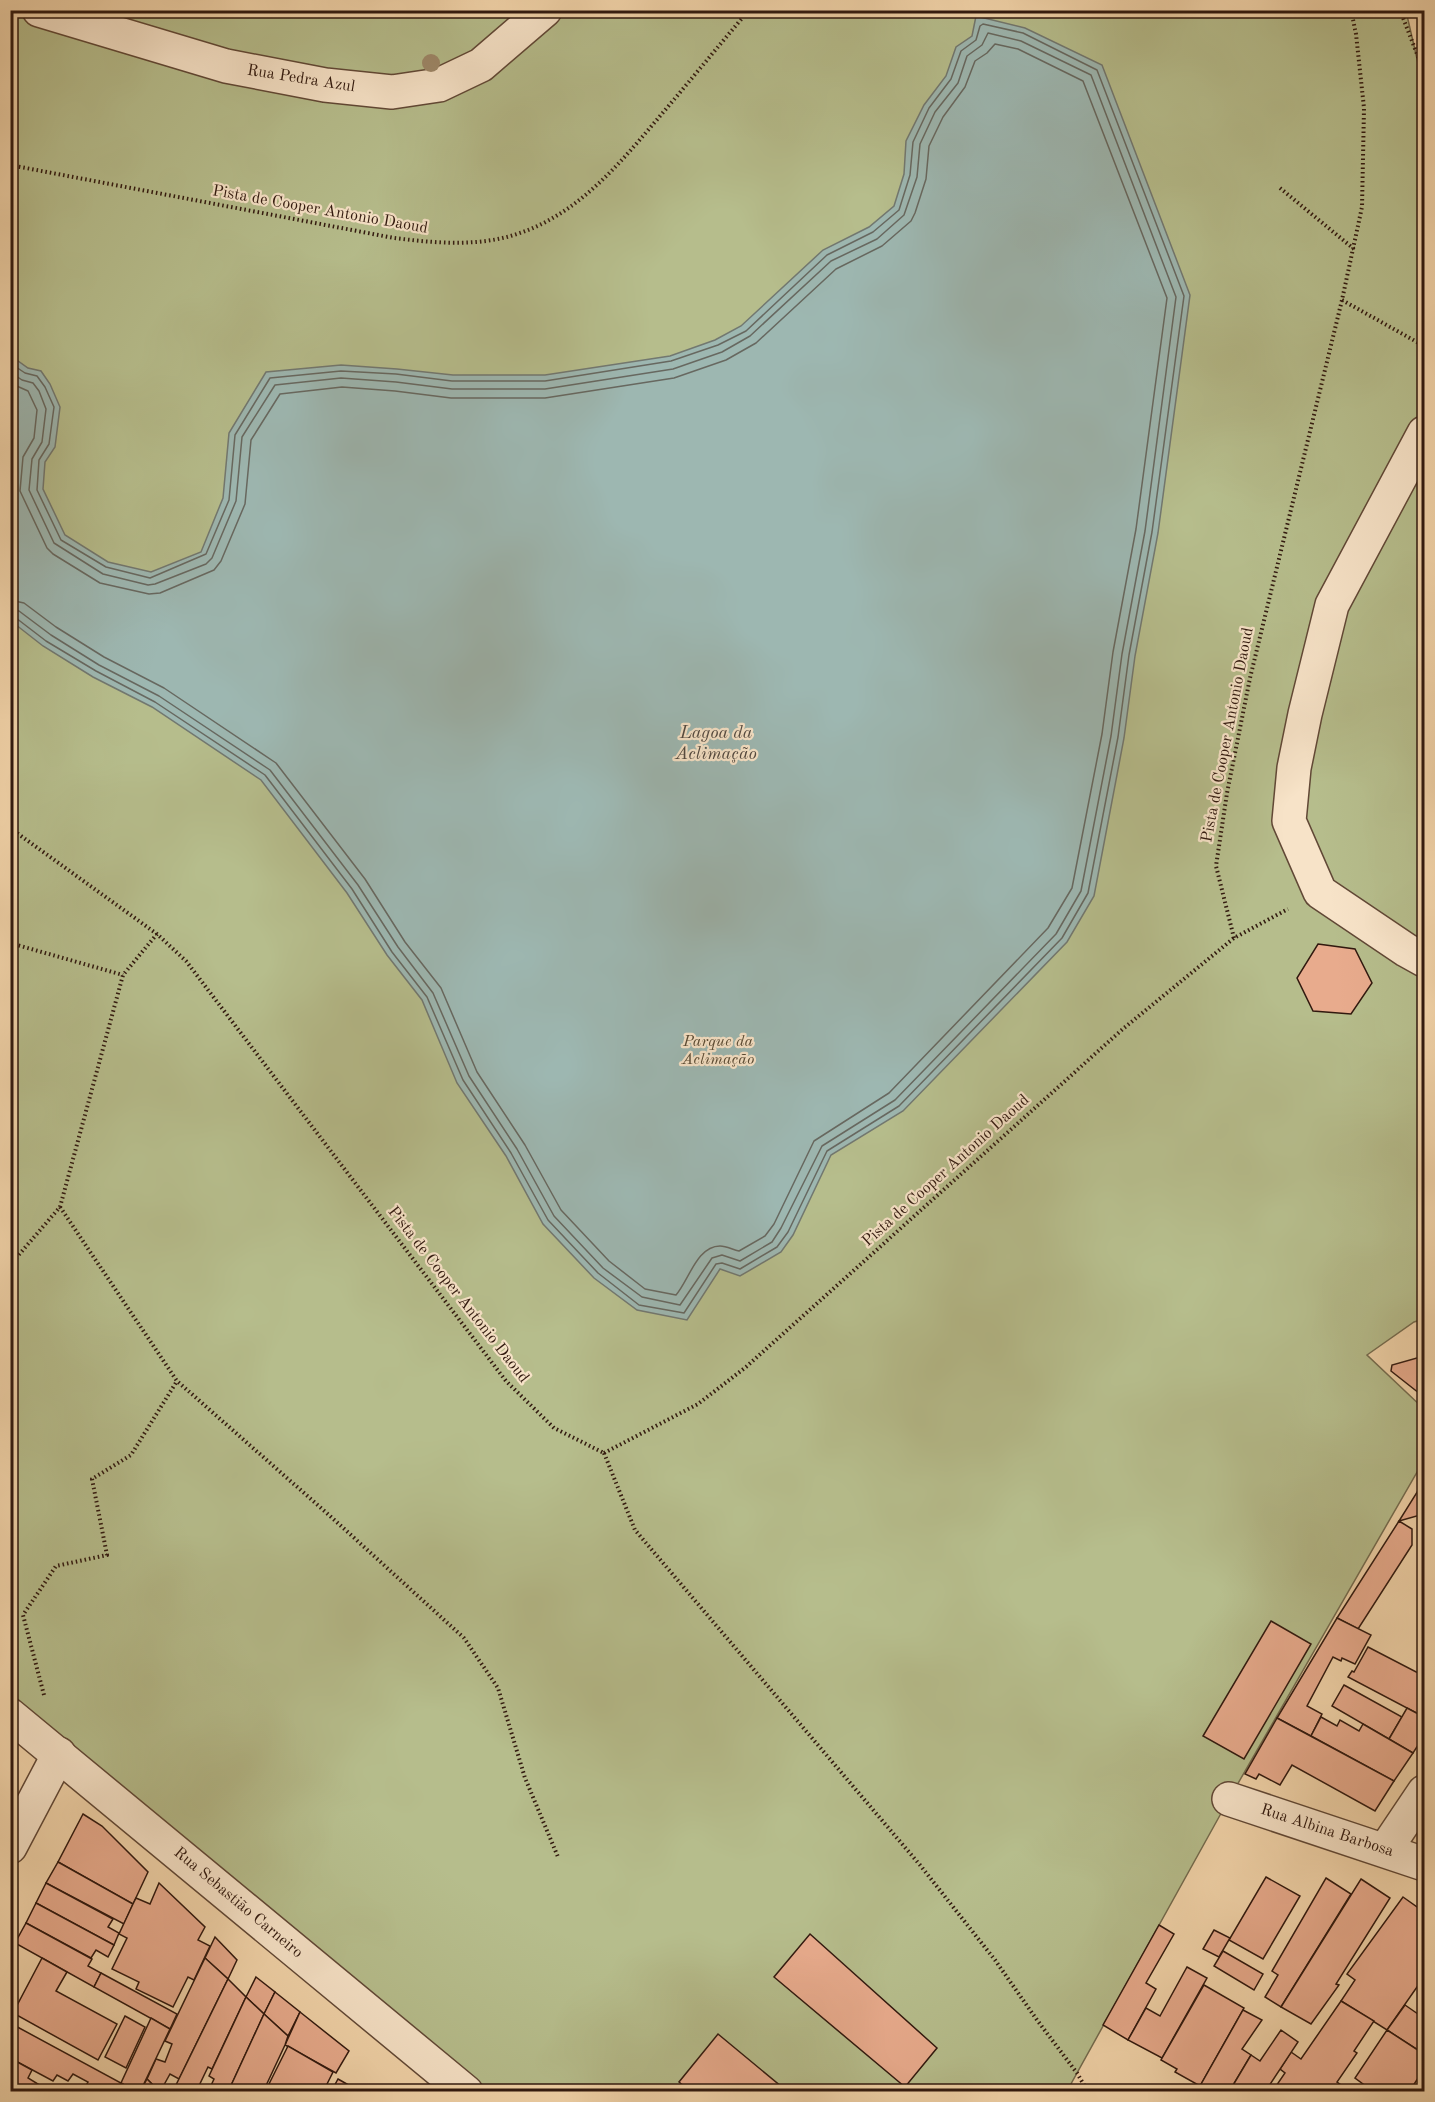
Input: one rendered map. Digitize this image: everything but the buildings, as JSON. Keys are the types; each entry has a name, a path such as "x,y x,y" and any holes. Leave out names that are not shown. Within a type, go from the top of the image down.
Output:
{"street":[{"name":"Rua Pedra Azul","path":"39,10 226,66 325,86 392,92 439,85 481,65 545,10"},
{"path":"1425,433 1332,604 1294,768 1289,822 1320,892 1406,950 1425,960"},
{"name":"Rua Sebastião Carneiro","path":"10,1715 466,2091"},
{"path":"10,1847 59,1754"},
{"path":"1385,1850 1425,1792"},
{"name":"Rua Albina Barbosa","path":"1229,1799 1425,1864"}],"path":[{"name":"Pista de Cooper Antonio Daoud","path":"10,165 394,238 427,242 490,241 518,234 542,223 567,209 594,188 618,165 749,10"},
{"name":"Pista de Cooper Antonio Daoud","path":"10,828 157,934 186,962 506,1381 554,1428 604,1453 698,1404 746,1367 1124,1028 1234,938 1216,867 1227,793 1245,700 1342,300 1362,207 1364,108 1356,34 1351,10"},
{"path":"1400,10 1425,72"},
{"path":"1280,188 1354,249"},
{"path":"1342,300 1425,346"},
{"path":"1234,938 1320,892"},
{"path":"10,1265 60,1207 123,975 157,934"},
{"path":"10,943 123,975"},
{"path":"60,1207 177,1381 464,1638 498,1688 525,1778 558,1857"},
{"path":"44,1696 23,1615 56,1566 108,1555 92,1479 131,1455 177,1381"},
{"path":"604,1453 635,1530 920,1865 995,1960 1088,2091"}],"green space":[{"name":"Parque da Aclimação","path":"10,11 1406,11 1424,89 1424,1319 1414,1322 1367,1355 1424,1409 1424,1460 1229,1799 1067,2091 491,2091 450,2061 11,1696"}],"water":[{"name":"Lagoa da Aclimação","path":"976,16 1025,28 1102,65 1190,295 1158,533 1135,656 1124,738 1094,896 1067,942 903,1111 831,1155 793,1235 781,1252 740,1276 720,1269 687,1320 637,1310 594,1278 543,1224 506,1156 457,1083 422,1000 387,955 347,893 261,780 152,707 93,677 43,646 11,621 11,356 28,368 41,371 50,384 60,407 55,447 45,462 43,489 65,535 108,562 151,572 201,552 223,498 229,433 266,372 341,365 453,375 545,375 670,356 715,340 741,326 823,250 869,227 894,206 904,174 906,141 924,105 946,76 956,47 972,36"}]}
